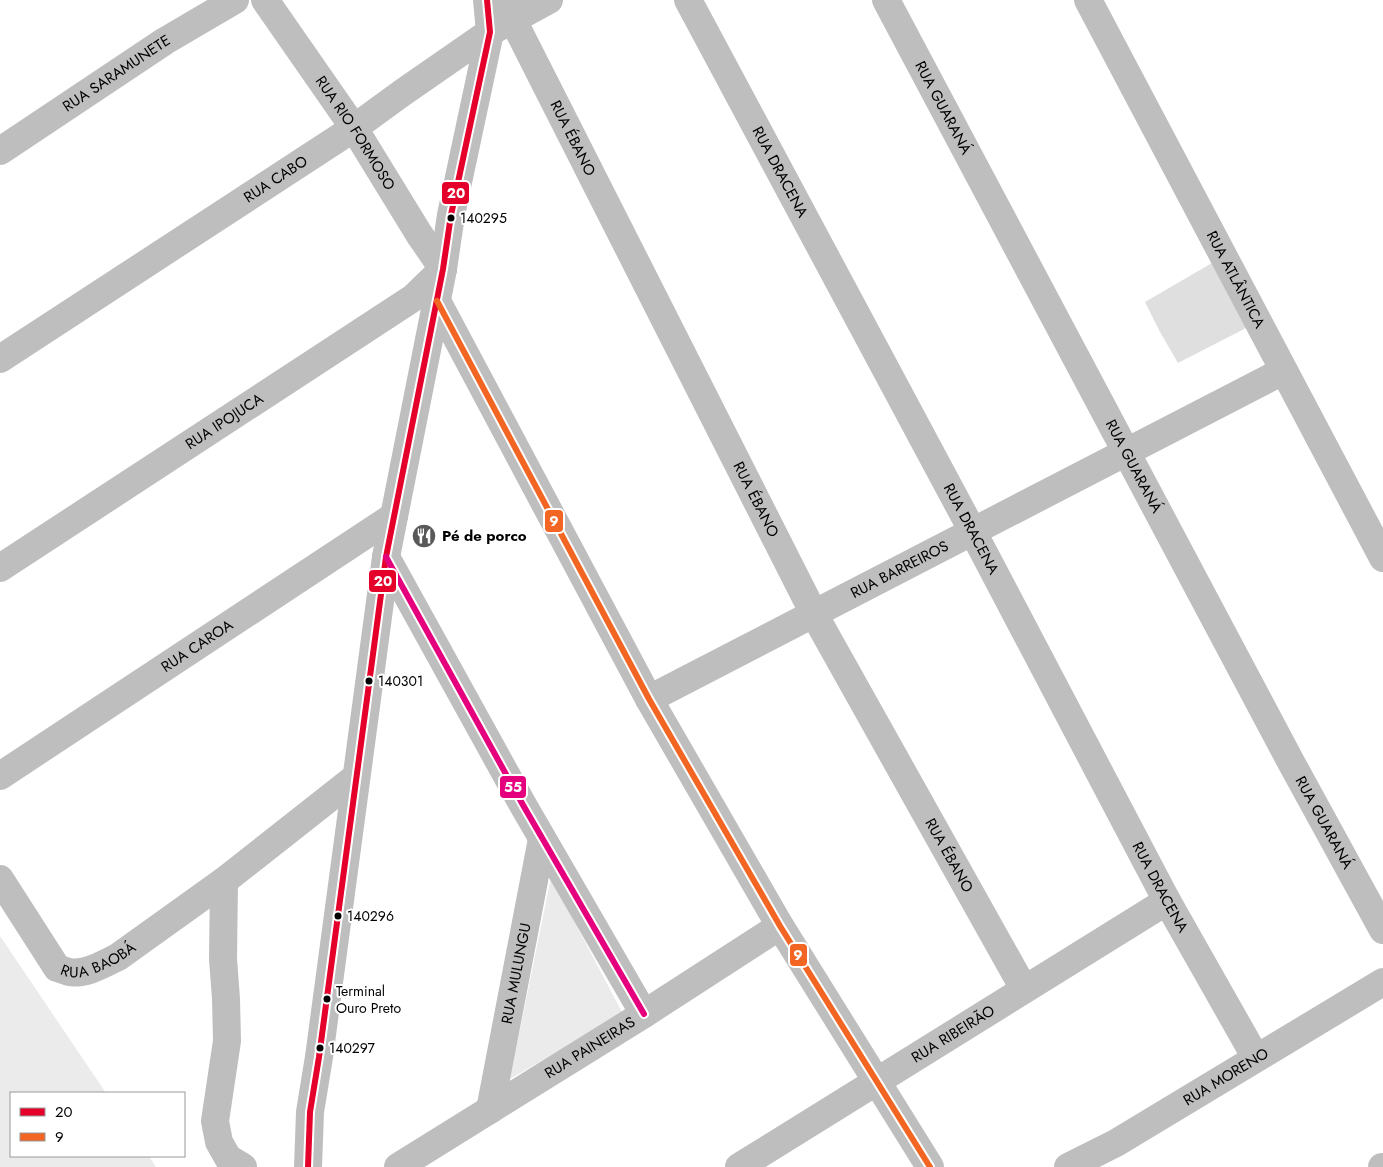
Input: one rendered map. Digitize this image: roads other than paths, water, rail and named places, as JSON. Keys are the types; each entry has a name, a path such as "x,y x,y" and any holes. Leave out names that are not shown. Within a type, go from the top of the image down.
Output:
{"street":[{"name":"RUA SARAMUNETE","path":"0,151 165,41 235,0"},
{"name":"RUA RIO FORMOSO","path":"265,0 354,128 419,234 443,269"},
{"path":"308,1167 310,1112 386,557 443,269 450,215 502,17 488,0"},
{"name":"RUA CABO","path":"0,359 354,128 502,17 549,0"},
{"name":"RUA DRACENA","path":"688,0 973,532 1167,900 1256,1058"},
{"name":"RUA GUARANÁ","path":"886,0 1292,764 1383,930"},
{"name":"RUA ATLÂNTICA","path":"1088,0 1383,558"},
{"name":"RUA ÉBANO","path":"502,17 814,614 1024,989"},
{"name":"RUA IPOJUCA","path":"0,568 414,298 443,269"},
{"path":"437,300 649,699 780,926 930,1167"},
{"name":"RUA BARREIROS","path":"649,699 1283,371"},
{"name":"RUA CAROA","path":"0,776 394,516"},
{"path":"386,557 542,839 644,1014"},
{"name":"RUA BAOBÁ","path":"0,879 57,968 69,972 80,972 118,957 224,881 356,777"},
{"name":"RUA MULUNGU","path":"490,1110 542,839"},
{"path":"224,881 223,959 227,1041 215,1121 219,1142 228,1158 242,1167"},
{"name":"RUA RIBEIRÃO","path":"738,1167 1167,900"},
{"name":"RUA PAINEIRAS","path":"398,1167 644,1014 780,926"},
{"name":"RUA MORENO","path":"1068,1167 1116,1143 1383,982"}],"place":[{"name":"140295","path":"451,218"},
{"name":"Pé de porco","path":"424,536"},
{"name":"140301","path":"369,681"},
{"name":"140296","path":"338,916"},
{"name":"Terminal Ouro Preto","path":"327,999"},
{"name":"140297","path":"320,1048"}]}
